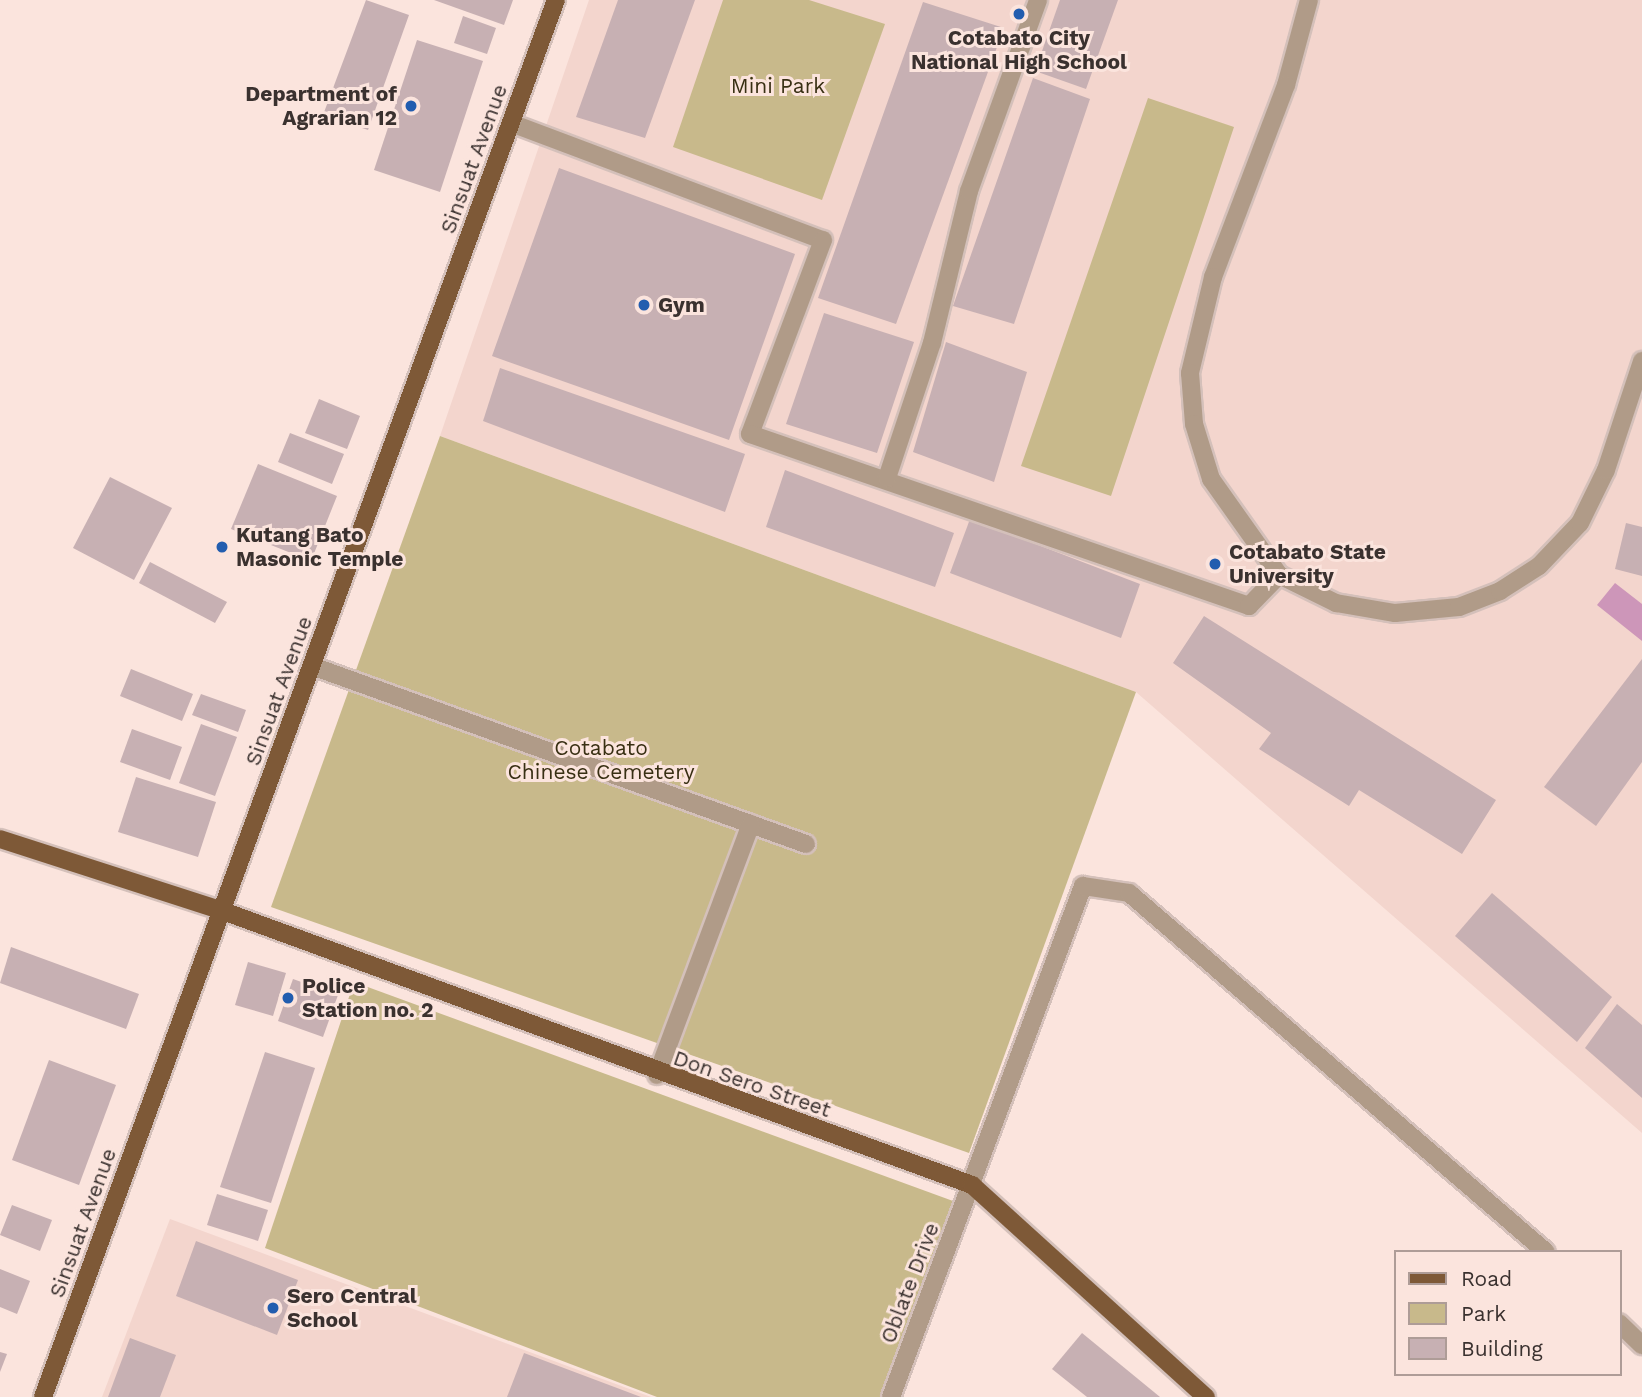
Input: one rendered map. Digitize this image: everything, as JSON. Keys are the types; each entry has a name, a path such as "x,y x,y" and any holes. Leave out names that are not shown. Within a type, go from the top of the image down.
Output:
{"main road":[{"name":"Sinsuat Avenue","path":"43,1397 556,0"},
{"name":"Don Sero Street","path":"0,839 223,911 657,1074 972,1185 1206,1397"}],"street":[{"path":"887,478 932,344 969,191 1038,0"},
{"path":"1309,0 1286,85 1213,277 1190,373 1194,425 1211,479 1279,575 1336,603 1395,612 1459,607 1500,591 1539,566 1580,523 1606,470 1642,361"},
{"path":"511,123 823,240 750,434 887,478 1249,606 1279,575"},
{"path":"312,666 806,844"},
{"path":"657,1074 751,824"},
{"name":"Oblate Drive","path":"891,1397 1083,887 1129,893 1544,1250"},
{"path":"1621,1325 1642,1345"}],"shaded area":[{"name":"Cotabato State University","path":"589,0 1642,0 1642,1133 1136,692 440,436"},
{"path":"1615,583 1642,604 1642,641 1597,605"},
{"name":"Sero Central School","path":"170,1219 651,1397 102,1397"}],"green space":[{"name":"Mini Park","path":"723,0 809,0 885,24 822,200 673,147"},
{"path":"1148,98 1234,127 1111,496 1021,466"},
{"name":"Cotabato Chinese Cemetery","path":"440,436 1136,692 969,1153 271,907"},
{"path":"354,982 953,1201 880,1397 657,1397 265,1248"}],"building":[{"path":"366,0 409,15 368,130 323,115"},
{"path":"434,0 513,0 504,25"},
{"path":"618,0 695,0 645,138 576,117"},
{"path":"1060,0 1118,0 1086,89 1035,71"},
{"path":"923,2 1004,28 896,324 818,298"},
{"path":"463,16 496,28 487,54 454,43"},
{"path":"417,40 483,61 440,192 374,170"},
{"path":"1033,78 1090,99 1014,324 953,306"},
{"name":"Gym","path":"559,168 795,254 729,440 492,356"},
{"path":"824,313 914,342 877,453 786,424"},
{"path":"946,342 1027,372 994,482 913,452"},
{"path":"500,368 745,454 725,512 483,421"},
{"path":"319,399 360,416 347,449 305,433"},
{"path":"290,433 344,454 332,484 278,462"},
{"path":"258,464 337,496 311,561 231,529"},
{"path":"785,470 954,533 935,587 766,527"},
{"path":"110,477 172,508 134,580 73,548"},
{"path":"970,519 1140,584 1121,638 950,573"},
{"path":"1626,523 1642,527 1642,576 1615,569"},
{"path":"150,562 227,602 215,623 139,583"},
{"path":"1204,616 1496,800 1462,854 1359,790 1349,806 1259,749 1271,733 1173,663"},
{"path":"1642,659 1642,762 1596,826 1544,787"},
{"path":"131,669 193,694 182,721 120,696"},
{"path":"201,694 246,710 238,732 192,715"},
{"path":"201,724 237,737 215,796 179,783"},
{"path":"132,729 182,747 170,780 120,762"},
{"path":"136,777 216,802 198,857 118,832"},
{"path":"1492,893 1612,997 1577,1042 1455,936"},
{"path":"11,947 139,994 126,1029 0,983"},
{"path":"248,962 286,973 273,1016 235,1005"},
{"path":"293,979 338,995 323,1037 278,1021"},
{"path":"1617,1004 1642,1025 1642,1098 1585,1048"},
{"path":"265,1052 315,1068 271,1203 220,1187"},
{"path":"49,1060 116,1085 79,1185 12,1160"},
{"path":"217,1194 268,1210 258,1241 207,1225"},
{"path":"12,1205 52,1220 40,1251 0,1235"},
{"path":"196,1241 298,1280 277,1335 176,1296"},
{"path":"0,1269 30,1281 17,1314 0,1307"},
{"path":"1082,1333 1160,1397 1087,1397 1052,1369"},
{"path":"130,1338 176,1355 160,1397 108,1397"},
{"path":"0,1352 7,1354 0,1372"},
{"path":"524,1353 641,1397 507,1397"}],"place":[{"name":"Cotabato City National High School","path":"1019,14"},
{"name":"Department of Agrarian 12","path":"411,106"},
{"name":"Gym","path":"644,305"},
{"name":"Kutang Bato Masonic Temple","path":"222,547"},
{"name":"Cotabato State University","path":"1215,564"},
{"name":"Police Station no. 2","path":"288,998"},
{"name":"Sero Central School","path":"273,1308"}]}
